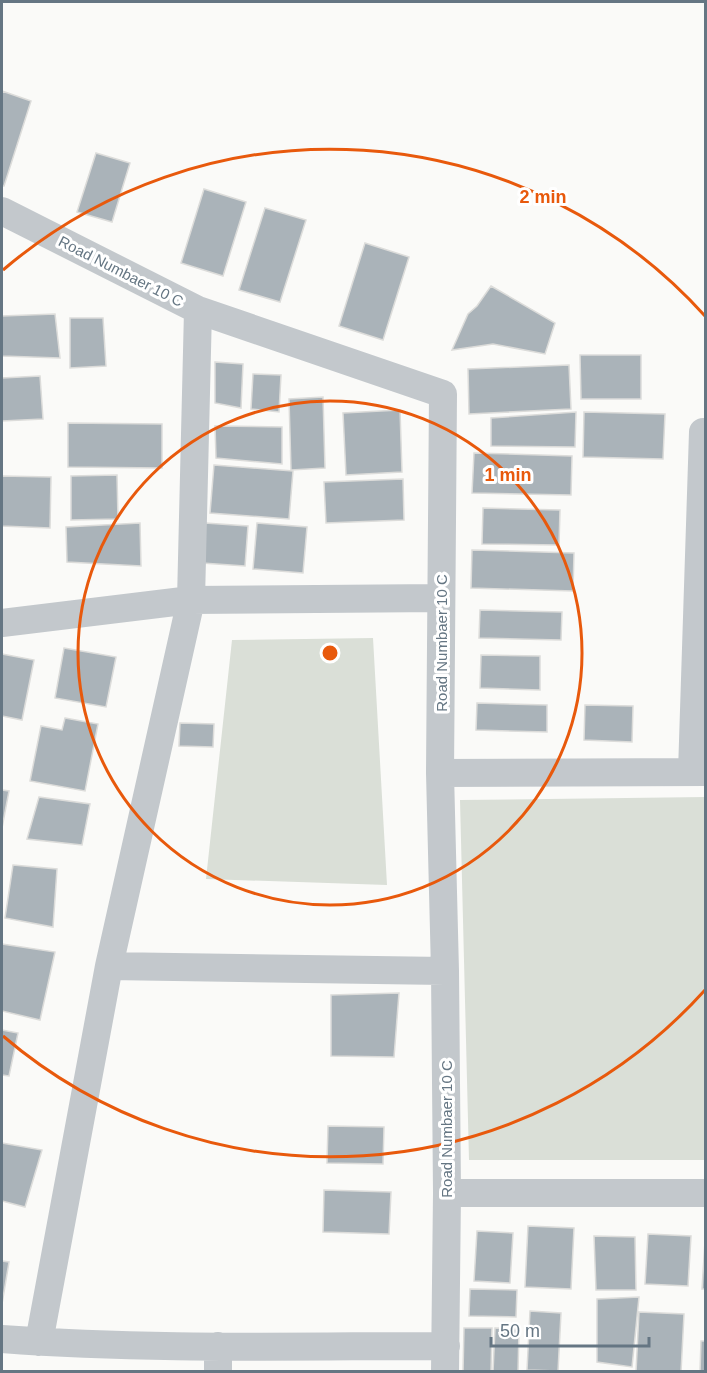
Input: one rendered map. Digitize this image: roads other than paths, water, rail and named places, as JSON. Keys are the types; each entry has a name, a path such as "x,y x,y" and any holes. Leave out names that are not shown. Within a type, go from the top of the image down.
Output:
{"street":[{"name":"Road Numbaer 10 C","path":"2,211 198,310 443,394 440,773 445,971 446,1359"},
{"path":"39,1342 109,966 191,600 198,310"},
{"path":"440,773 699,772 703,432"},
{"path":"2,623 191,600 441,598"},
{"path":"109,966 445,971"},
{"path":"447,1193 705,1193"},
{"path":"2,1339 218,1358 446,1359"}]}
